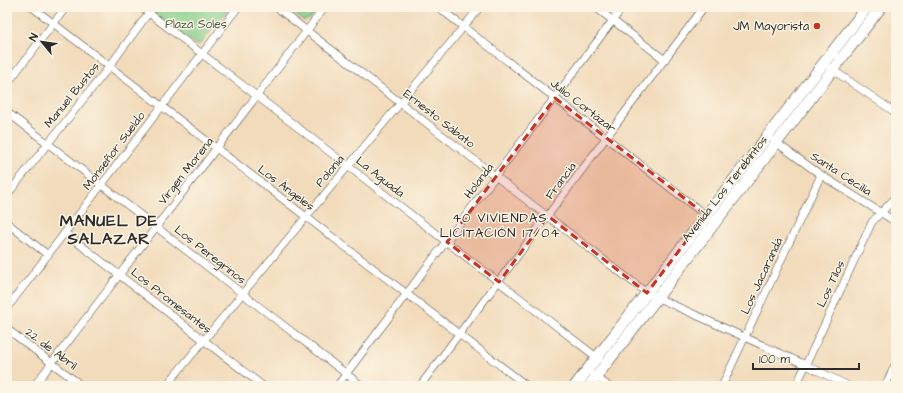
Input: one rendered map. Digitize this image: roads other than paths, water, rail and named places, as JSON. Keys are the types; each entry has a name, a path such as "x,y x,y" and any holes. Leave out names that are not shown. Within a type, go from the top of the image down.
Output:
{"main road":[{"name":"Avenida Los Terebintos","path":"601,361 658,296 711,219 828,66 867,7"},
{"name":"Avenida Los Terebintos","path":"828,66 881,7"},
{"name":"Avenida Los Terebintos","path":"575,386 592,373 647,292 711,219"},
{"name":"Avenida Los Terebintos","path":"589,386 592,373"}],"street":[{"name":"Los Ángeles","path":"32,7 527,386"},
{"path":"7,84 66,7"},
{"name":"La Aguada","path":"141,7 150,10 202,54 601,361"},
{"name":"Monseñor Sueldo","path":"7,308 238,7"},
{"name":"Ernesto Sábato","path":"276,7 647,292 806,364 849,386"},
{"name":"Virgen Morena","path":"34,386 325,7"},
{"name":"Julio Cortázar","path":"438,7 711,219"},
{"name":"Polonia","path":"166,386 480,7"},
{"path":"595,7 665,60"},
{"name":"Holanda","path":"337,386 623,7"},
{"name":"Francia","path":"420,386 704,7"},
{"name":"Manuel Bustos","path":"7,195 109,67 150,10"},
{"path":"828,66 896,113"},
{"name":"Los Peregrinos","path":"7,112 362,386"},
{"name":"Santa Cecilia","path":"772,140 821,175 896,222"},
{"name":"Los Jacarandá","path":"722,386 821,175"},
{"name":"Los Tilos","path":"796,386 872,222 896,198"},
{"path":"7,223 48,255"},
{"name":"Los Promesantes","path":"65,233 204,340 259,385"},
{"name":"22 de Abril","path":"7,329 82,386"},
{"path":"885,386 896,363"},
{"path":"592,373 608,386"}],"place":[{"name":"JM Mayorista","path":"817,26"}],"district":[{"name":"40 VIVIENDAS LICITACIÓN 17/04","path":"500,226"},
{"name":"MANUEL DE SALAZAR","path":"109,230"}],"park label":[{"name":"Plaza Soles","path":"196,24"}]}
